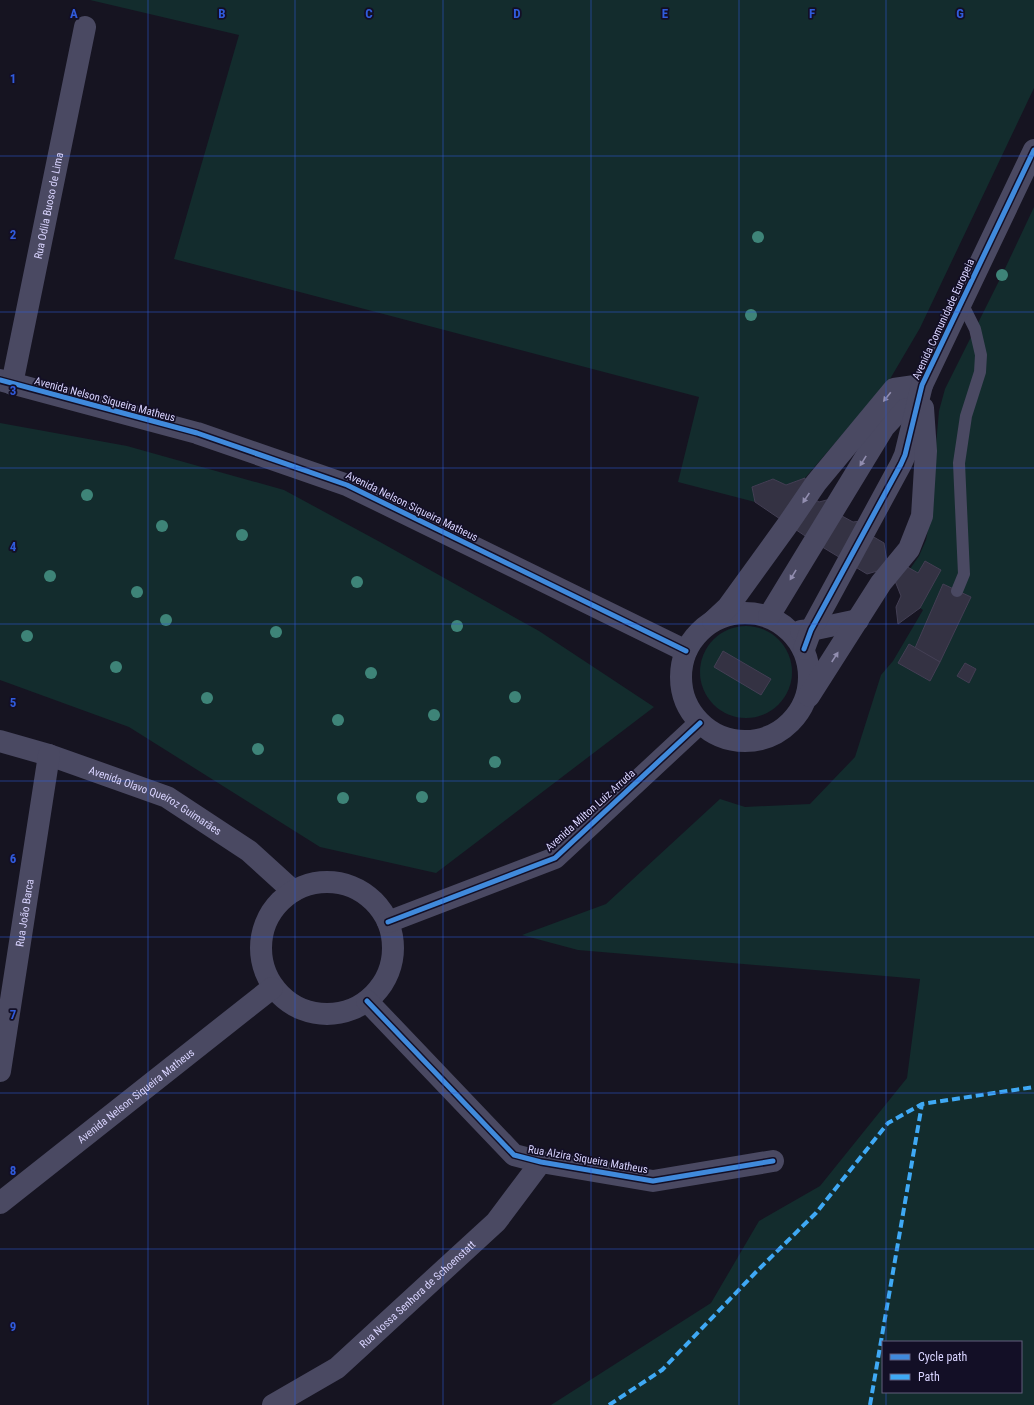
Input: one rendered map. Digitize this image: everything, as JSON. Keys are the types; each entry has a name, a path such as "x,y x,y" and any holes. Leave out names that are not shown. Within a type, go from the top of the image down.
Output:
{"street":[{"name":"Rua Odila Buoso de Lima","path":"6,382 85,27"},
{"name":"Avenida Comunidade Europeia","path":"802,637 901,464 922,385 1034,150"},
{"name":"Avenida Nelson Siqueira Matheus","path":"6,382 197,433 348,485 686,650"},
{"name":"Avenida Comunidade Europeia","path":"769,616 884,427 922,385"},
{"name":"Avenida Comunidade Europeia","path":"806,701 881,584 909,549 922,516 926,451 922,385"},
{"name":"Avenida Comunidade Europeia","path":"711,623 728,607 816,483 894,389 922,385"},
{"path":"884,427 885,448 910,471 924,476"},
{"path":"744,613 769,616 802,637 809,666 810,678 806,701 794,719 778,733 759,740 737,741 717,735 700,723 688,707 682,689 681,669 686,650 696,635 711,623 728,616 744,613"},
{"path":"802,637 858,620"},
{"name":"Avenida Milton Luiz Arruda","path":"388,922 555,858 700,723"},
{"name":"Avenida Olavo Queiroz Guimarães","path":"0,741 49,755 167,797 249,851 293,891"},
{"name":"Rua João Barca","path":"0,1071 49,755"},
{"path":"336,882 358,889 376,904 388,922 393,939 393,957 388,974 380,989 367,1001 349,1011 329,1015 308,1012 290,1003 272,988 263,970 260,947 264,925 276,906 293,891 314,883 336,882"},
{"name":"Avenida Nelson Siqueira Matheus","path":"0,1203 272,988"},
{"name":"Rua Alzira Siqueira Matheus","path":"367,1001 514,1155 542,1162 653,1181 773,1161"},
{"name":"Rua Nossa Senhora de Schoenstatt","path":"273,1405 337,1368 496,1222 542,1162"}],"lane":[{"path":"957,591 964,574 959,463 966,416 980,372 981,355 975,329 962,303"}],"green space":[{"path":"90,0 1034,0 1034,88 920,328 890,379 805,478 786,485 772,479 752,487 755,502 678,482 699,397 174,259 239,35"},
{"path":"1034,207 1034,1405 551,1405 711,1303 759,1221 820,1186 907,1078 920,979 578,950 522,935 606,904 720,799 745,807 810,804 855,757 881,675 893,661 923,610 920,608 941,570 925,561 918,573 910,569 919,556 926,540 932,508 939,411 945,389","holes":["943,584 971,597 930,681 898,663 909,645 915,648","965,663 976,669 969,683 957,676"]},
{"path":"0,423 127,446 284,490 539,631 654,707 436,873 320,847 129,727 0,680"},
{"path":"746,626 763,630 778,640 788,655 792,672 788,689 778,704 763,714 746,718 729,714 714,704 704,689 700,672 704,655 714,640 729,630"}],"building":[{"path":"805,478 808,495 819,502 838,497 842,516 853,522 869,520 872,536 884,543 888,568 867,574 814,542 755,502 752,487 773,479 786,485"},
{"path":"925,561 941,570 920,608 898,624 896,607 901,596 895,581 904,565 918,573"},
{"path":"943,584 971,597 940,662 915,648"},
{"path":"909,644 940,662 930,681 898,663"},
{"path":"723,651 771,679 761,695 714,667"},
{"path":"965,663 976,669 969,683 957,676"}],"marked path":[{"path":"609,1405 662,1370 756,1272 816,1213 888,1123 922,1104 1034,1087"},
{"path":"870,1405 922,1104"}],"cycle path":[{"path":"804,649 811,630 901,464 905,455 922,385 1034,150"},
{"path":"0,380 197,433 347,485 686,651"},
{"path":"388,922 555,858 700,723"},
{"path":"367,1001 514,1155 541,1162 653,1181 773,1161"}]}
